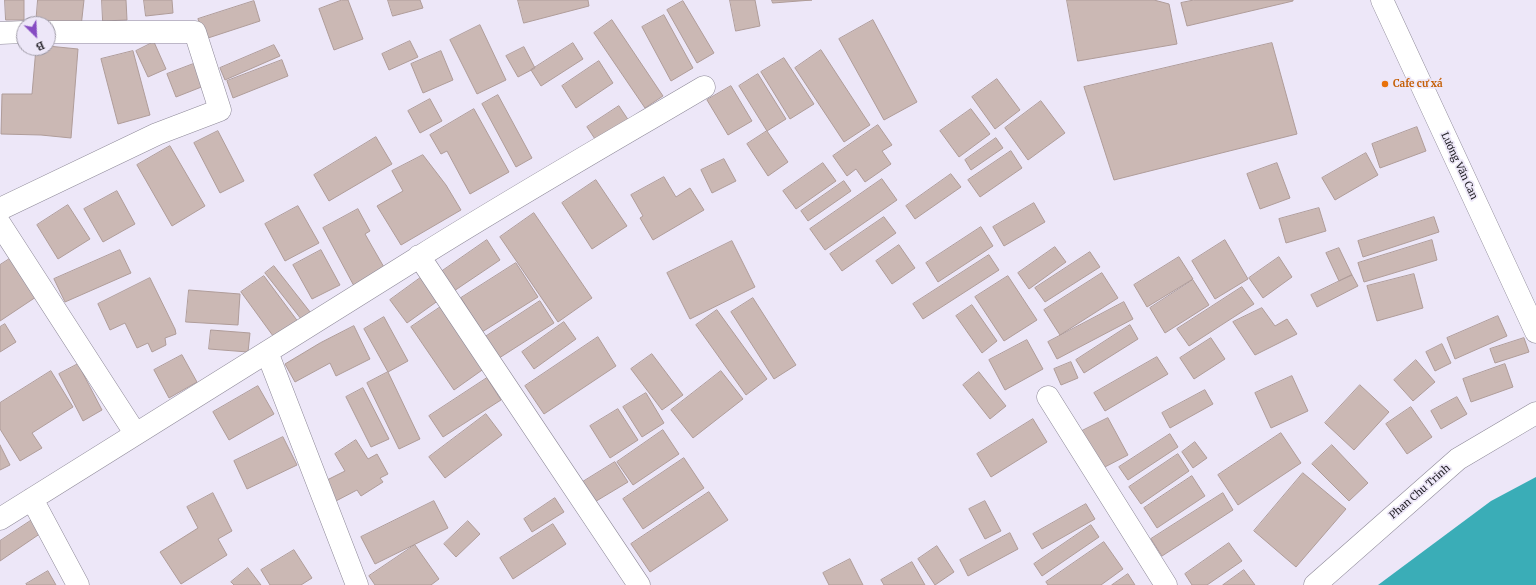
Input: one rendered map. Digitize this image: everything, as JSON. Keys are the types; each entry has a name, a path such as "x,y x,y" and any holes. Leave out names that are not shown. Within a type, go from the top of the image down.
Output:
{"street":[{"name":"Lương Văn Can","path":"1382,0 1536,332"},
{"path":"0,33 16,32"},
{"path":"0,209 157,134 220,110 195,32 56,32"},
{"path":"0,519 419,256 704,87"},
{"path":"0,224 135,433"},
{"path":"419,256 639,585"},
{"path":"267,352 356,585"},
{"path":"1048,397 1166,585"},
{"name":"Phan Chu Trinh","path":"1315,585 1458,459 1536,413"},
{"path":"32,498 78,585"}],"water":[{"path":"1536,477 1536,585 1378,585 1491,501"}],"building":[{"path":"5,0 24,0 24,16 16,16 16,20 6,20"},
{"path":"38,0 84,0 81,27 56,25 56,16 37,16"},
{"path":"102,0 126,0 127,20 103,21"},
{"path":"144,0 172,0 173,13 146,16"},
{"path":"342,0 348,0 363,39 334,50 319,9"},
{"path":"388,0 420,0 423,8 393,16"},
{"path":"518,0 588,0 589,6 524,23"},
{"path":"730,0 755,0 760,26 736,31"},
{"path":"772,0 812,0 773,3"},
{"path":"1067,0 1154,0 1169,4 1177,44 1078,61"},
{"path":"1194,0 1293,1 1187,26 1181,3"},
{"path":"254,1 260,21 205,39 198,19"},
{"path":"683,1 714,53 697,63 667,10"},
{"path":"664,15 693,68 671,81 642,27"},
{"path":"612,20 663,96 645,108 594,33"},
{"path":"873,20 917,102 884,120 839,39"},
{"path":"480,25 506,80 477,94 450,40"},
{"path":"410,41 418,57 389,70 382,54"},
{"path":"154,42 166,69 148,77 136,51"},
{"path":"573,43 583,59 541,86 531,70"},
{"path":"1272,43 1297,134 1114,180 1084,87"},
{"path":"274,45 280,56 225,80 220,68"},
{"path":"56,47 78,49 71,138 41,135 1,134 2,94 32,94 35,56 56,56"},
{"path":"524,47 535,68 518,77 506,56"},
{"path":"821,50 870,125 844,142 795,68"},
{"path":"133,51 150,115 118,124 101,59"},
{"path":"441,51 453,80 423,93 411,64"},
{"path":"784,58 814,104 790,119 761,72"},
{"path":"282,60 288,76 233,98 227,81"},
{"path":"599,61 613,83 576,108 562,86"},
{"path":"196,63 204,86 176,97 167,74"},
{"path":"758,74 786,119 767,131 739,86"},
{"path":"997,79 1020,110 995,129 972,97"},
{"path":"731,86 752,121 728,135 707,100"},
{"path":"498,95 532,158 516,167 482,104"},
{"path":"430,99 442,121 420,133 408,111"},
{"path":"1041,101 1065,133 1028,160 1005,128"},
{"path":"619,106 629,121 597,142 587,127"},
{"path":"474,109 509,172 470,194 447,151 441,154 430,135"},
{"path":"971,109 990,134 959,157 940,131"},
{"path":"878,125 892,145 882,151 891,164 865,182 856,169 847,176 833,156"},
{"path":"1417,127 1426,151 1380,168 1372,144"},
{"path":"218,131 244,181 220,193 194,143"},
{"path":"767,131 788,162 768,176 747,144"},
{"path":"376,137 392,164 329,201 314,175"},
{"path":"996,138 1003,148 971,170 965,160"},
{"path":"170,146 205,206 172,226 137,165"},
{"path":"1011,151 1022,168 980,197 968,180"},
{"path":"1366,153 1378,175 1335,200 1322,178"},
{"path":"423,155 446,185 461,210 401,245 377,206 403,191 392,171"},
{"path":"724,159 736,181 712,193 701,170"},
{"path":"823,163 836,181 796,209 783,191"},
{"path":"1277,163 1290,198 1260,209 1247,174"},
{"path":"951,174 961,187 915,219 906,206"},
{"path":"664,177 676,197 690,188 704,210 653,240 640,218 643,216 631,195"},
{"path":"882,179 897,200 825,250 810,229"},
{"path":"596,180 627,226 592,249 562,203"},
{"path":"844,181 851,191 808,221 801,211"},
{"path":"117,191 135,224 103,242 84,209"},
{"path":"1034,203 1045,222 1004,246 993,227"},
{"path":"68,205 90,239 58,259 37,225"},
{"path":"298,206 319,243 285,261 265,224"},
{"path":"1319,208 1326,231 1286,243 1279,219"},
{"path":"358,209 370,231 365,234 385,269 354,286 323,228"},
{"path":"534,213 592,298 558,322 500,237"},
{"path":"884,217 896,233 842,271 830,254"},
{"path":"1434,217 1439,232 1363,257 1358,241"},
{"path":"981,227 993,246 938,282 926,263"},
{"path":"487,240 500,260 451,293 438,274"},
{"path":"1225,240 1248,279 1215,299 1192,261"},
{"path":"1432,240 1437,260 1364,282 1358,263"},
{"path":"732,241 755,287 690,319 667,273"},
{"path":"899,245 915,268 892,284 876,261"},
{"path":"1055,247 1066,262 1029,289 1018,273"},
{"path":"1339,248 1352,275 1339,281 1326,253"},
{"path":"120,250 131,273 65,302 54,279"},
{"path":"321,250 340,285 312,299 293,265"},
{"path":"1090,252 1100,267 1045,302 1035,288"},
{"path":"989,255 999,270 923,319 913,304"},
{"path":"1179,257 1193,279 1147,307 1134,285"},
{"path":"1279,257 1292,277 1263,298 1249,278"},
{"path":"11,258 36,297 0,321 0,265"},
{"path":"516,263 538,297 482,332 461,298"},
{"path":"274,266 314,317 305,324 265,273"},
{"path":"1102,273 1118,298 1060,335 1044,310"},
{"path":"1414,274 1423,308 1377,321 1367,286"},
{"path":"1352,275 1358,286 1317,307 1311,295"},
{"path":"264,276 299,323 276,340 241,292"},
{"path":"423,276 439,300 407,323 390,300"},
{"path":"1008,276 1037,320 1004,341 975,297"},
{"path":"150,278 176,334 165,338 166,345 152,352 148,343 137,348 125,323 110,330 98,304"},
{"path":"1193,280 1209,305 1165,333 1150,308"},
{"path":"1242,287 1254,304 1189,346 1177,329"},
{"path":"189,290 240,294 238,325 186,322"},
{"path":"753,298 796,365 774,379 731,312"},
{"path":"540,301 554,323 496,360 482,339"},
{"path":"1124,302 1133,319 1057,359 1048,342"},
{"path":"972,305 997,341 982,353 956,316"},
{"path":"442,306 485,368 454,390 411,327"},
{"path":"1262,308 1275,326 1287,319 1297,334 1255,355 1233,322"},
{"path":"717,310 767,379 746,395 696,325"},
{"path":"1498,316 1507,336 1455,359 1447,338"},
{"path":"384,317 408,361 388,372 364,329"},
{"path":"564,322 576,339 534,369 522,352"},
{"path":"5,324 16,342 0,352 0,327"},
{"path":"1130,325 1138,339 1084,373 1076,360"},
{"path":"354,326 370,359 336,376 330,363 295,382 285,364 320,343"},
{"path":"211,330 250,333 248,352 209,349"},
{"path":"598,337 616,366 544,414 525,386"},
{"path":"1211,338 1225,359 1194,379 1180,358"},
{"path":"1524,338 1529,352 1495,363 1490,349"},
{"path":"1027,340 1043,369 1005,390 989,360"},
{"path":"1442,344 1451,363 1435,371 1426,352"},
{"path":"652,354 683,395 662,410 631,369"},
{"path":"182,355 197,382 169,398 154,370"},
{"path":"1157,357 1168,374 1105,411 1094,393"},
{"path":"1416,360 1435,382 1413,401 1394,380"},
{"path":"1071,362 1078,378 1061,385 1054,369"},
{"path":"78,364 102,410 83,421 59,374"},
{"path":"1505,364 1513,387 1471,402 1463,379"},
{"path":"51,371 73,407 32,433 42,448 20,461 0,429 0,403"},
{"path":"721,371 743,399 693,438 671,410"},
{"path":"388,372 420,439 399,449 367,383"},
{"path":"979,372 1006,406 990,419 963,385"},
{"path":"1292,376 1308,411 1271,428 1255,393"},
{"path":"487,378 501,400 443,437 429,416"},
{"path":"1360,385 1389,412 1354,450 1325,423"},
{"path":"258,386 274,414 229,440 213,412"},
{"path":"363,388 389,439 371,447 346,397"},
{"path":"1205,390 1213,404 1170,428 1162,413"},
{"path":"646,393 664,423 642,437 623,407"},
{"path":"1457,397 1467,414 1441,429 1431,411"},
{"path":"1411,407 1432,437 1407,454 1386,424"},
{"path":"618,409 638,440 610,458 590,426"},
{"path":"486,414 502,435 445,478 429,457"},
{"path":"1108,418 1128,455 1101,469 1082,431"},
{"path":"1033,419 1047,442 991,477 977,454"},
{"path":"663,430 679,454 633,485 617,462"},
{"path":"1281,433 1301,463 1238,505 1218,475"},
{"path":"1170,434 1178,447 1128,480 1119,467"},
{"path":"283,437 297,465 247,489 234,461"},
{"path":"356,440 368,459 377,454 388,474 380,478 383,482 361,496 357,490 334,502 323,482 345,471 335,454"},
{"path":"1195,442 1207,458 1193,468 1182,452"},
{"path":"0,445 10,465 0,470"},
{"path":"1332,445 1368,483 1349,501 1312,464"},
{"path":"1178,454 1189,471 1141,504 1129,487"},
{"path":"684,458 704,488 643,529 623,499"},
{"path":"615,462 628,482 593,503 581,483"},
{"path":"1303,473 1346,509 1296,567 1254,531"},
{"path":"1192,476 1205,496 1157,528 1144,508"},
{"path":"709,492 728,520 650,572 631,544"},
{"path":"213,493 232,531 218,539 227,555 181,584 160,552 198,528 187,507"},
{"path":"1223,493 1233,510 1162,556 1151,539"},
{"path":"555,498 564,512 532,532 524,519"},
{"path":"434,501 448,528 375,564 361,537"},
{"path":"985,501 1001,531 985,539 969,509"},
{"path":"1086,504 1095,519 1042,549 1033,534"},
{"path":"35,518 44,531 0,561 0,541"},
{"path":"468,521 480,534 456,557 444,544"},
{"path":"553,524 566,544 513,579 500,558"},
{"path":"1091,525 1099,537 1042,576 1034,564"},
{"path":"1010,533 1018,549 968,576 960,560"},
{"path":"1104,542 1123,569 1101,585 1048,585 1046,582"},
{"path":"1229,543 1242,561 1207,585 1192,585 1185,574"},
{"path":"415,545 439,579 431,585 375,585 369,576"},
{"path":"937,546 954,572 935,585 918,559"},
{"path":"294,550 312,578 301,585 270,585 261,570"},
{"path":"850,559 863,585 829,585 823,573"},
{"path":"912,562 925,585 884,585 881,580"},
{"path":"248,568 261,585 234,585 231,582"},
{"path":"1244,570 1255,585 1223,585"},
{"path":"48,571 56,585 26,584"},
{"path":"1128,574 1135,585 1112,585"}],"place":[{"name":"Cafe cư xá","path":"1385,84"}]}
